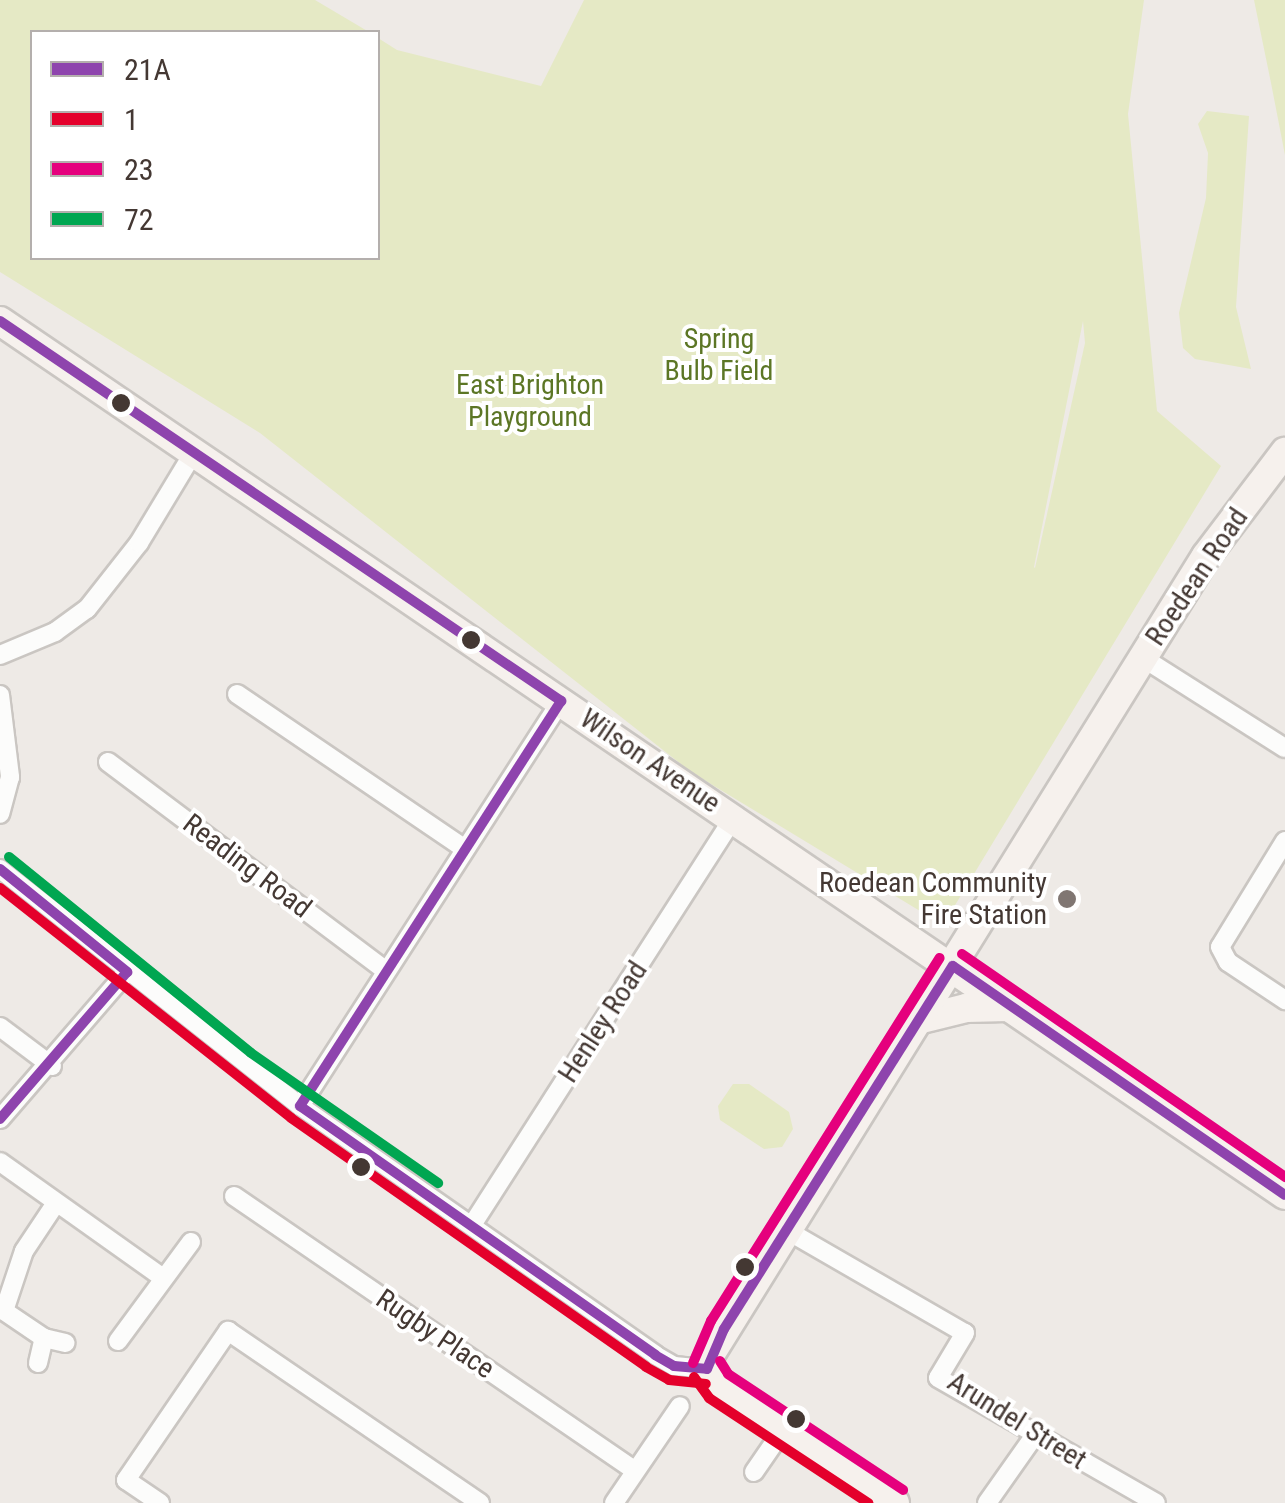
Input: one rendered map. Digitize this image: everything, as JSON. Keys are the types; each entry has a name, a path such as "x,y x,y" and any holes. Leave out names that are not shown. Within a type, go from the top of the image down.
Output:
{"street":[{"name":"Wilson Avenue","path":"0,321 1142,1094 1285,1195"},
{"path":"0,655 55,632 86,609 139,543 194,452"},
{"name":"Roedean Road","path":"708,1369 712,1350 922,1019 1206,556 1285,452"},
{"path":"1144,658 1282,738"},
{"path":"237,694 464,848"},
{"path":"0,695 10,778 0,814"},
{"path":"300,1106 561,701"},
{"name":"Reading Road","path":"108,762 386,971"},
{"name":"Henley Road","path":"472,1225 734,818"},
{"path":"1285,841 1220,947 1228,962 1285,1000"},
{"path":"0,868 300,1106 654,1355 674,1366 708,1369 717,1385 895,1503"},
{"path":"0,1119 52,1066 127,972"},
{"path":"922,1019 966,1008 1010,1007"},
{"path":"0,1027 52,1066"},
{"path":"1142,1094 1182,1102 1285,1172"},
{"path":"0,1162 54,1206 162,1276"},
{"name":"Rugby Place","path":"234,1196 636,1471"},
{"path":"54,1206 24,1252 2,1312 44,1338 65,1343"},
{"name":"Arundel Street","path":"788,1231 965,1333 938,1378 1156,1503"},
{"path":"118,1340 191,1242"},
{"path":"160,1503 126,1480 228,1331 480,1503"},
{"path":"38,1363 44,1338"},
{"path":"614,1503 680,1406"},
{"path":"754,1472 784,1427"},
{"path":"988,1503 1035,1436"}],"green space":[{"path":"0,0 315,0 366,30 30,30 30,260 380,260 380,39 397,50 541,86 584,0 1144,0 1128,114 1157,411 1221,466 943,925 691,772 260,433 0,272","holes":["1083,321 1085,343 1034,567"]},
{"path":"1254,0 1285,0 1285,155 1271,83"},
{"path":"1207,111 1249,116 1236,307 1251,369 1195,359 1183,348 1179,313 1206,198 1208,153 1198,124"},
{"path":"733,1084 749,1084 789,1112 793,1129 782,1147 764,1149 720,1120 718,1106"}],"transit line":[{"name":"21A","path":"0,321 561,701"},
{"name":"21A","path":"300,1106 561,701"},
{"name":"72","path":"9,857 251,1053 438,1183"},
{"name":"21A","path":"0,869 127,972"},
{"name":"1","path":"0,888 291,1118 646,1367 669,1380 706,1384"},
{"name":"23","path":"962,954 1285,1177"},
{"name":"23","path":"693,1363 711,1321 940,958"},
{"name":"21A","path":"707,1369 724,1329 953,966 1285,1195"},
{"name":"21A","path":"0,1119 127,972"},
{"name":"21A","path":"300,1106 655,1355 674,1366 707,1369"},
{"name":"23","path":"720,1361 728,1374 903,1490"},
{"name":"1","path":"694,1377 709,1398 868,1503"}],"place":[{"name":"Roedean Community Fire Station","path":"1067,899"}],"park label":[{"name":"Spring Bulb Field","path":"719,355"},
{"name":"East Brighton Playground","path":"530,401"}]}
